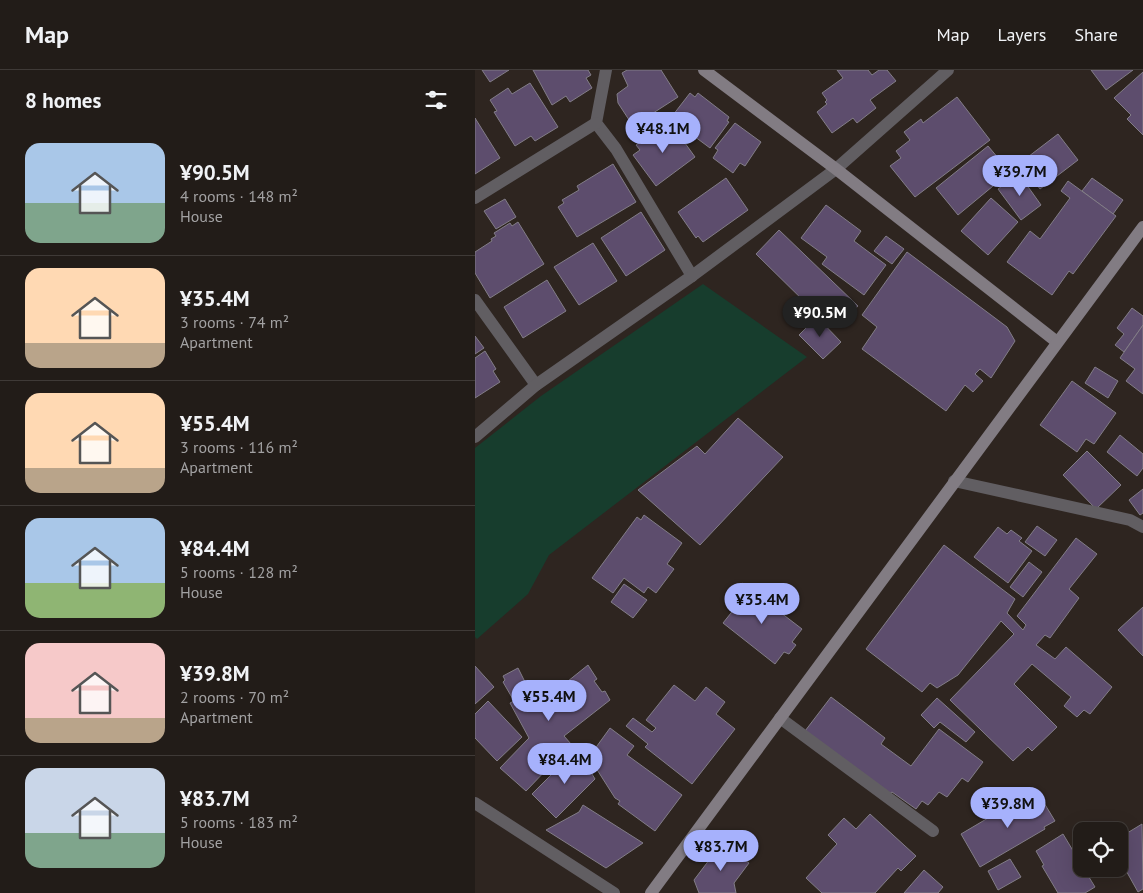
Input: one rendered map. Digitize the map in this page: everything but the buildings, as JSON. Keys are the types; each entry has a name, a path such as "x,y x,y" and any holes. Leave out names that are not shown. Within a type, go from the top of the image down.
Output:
{"street":[{"path":"475,198 596,123 606,70"},
{"path":"704,70 836,169 1057,342"},
{"path":"475,437 536,385 692,276 836,169 948,70"},
{"path":"596,123 616,149 692,276"},
{"path":"651,893 1143,227"},
{"path":"475,300 536,385"},
{"path":"954,481 1130,520 1143,527"},
{"path":"780,718 933,831"},
{"path":"475,803 614,893"}],"green space":[{"path":"703,284 807,357 549,555 528,594 477,639 475,637 475,448 541,396"}]}
